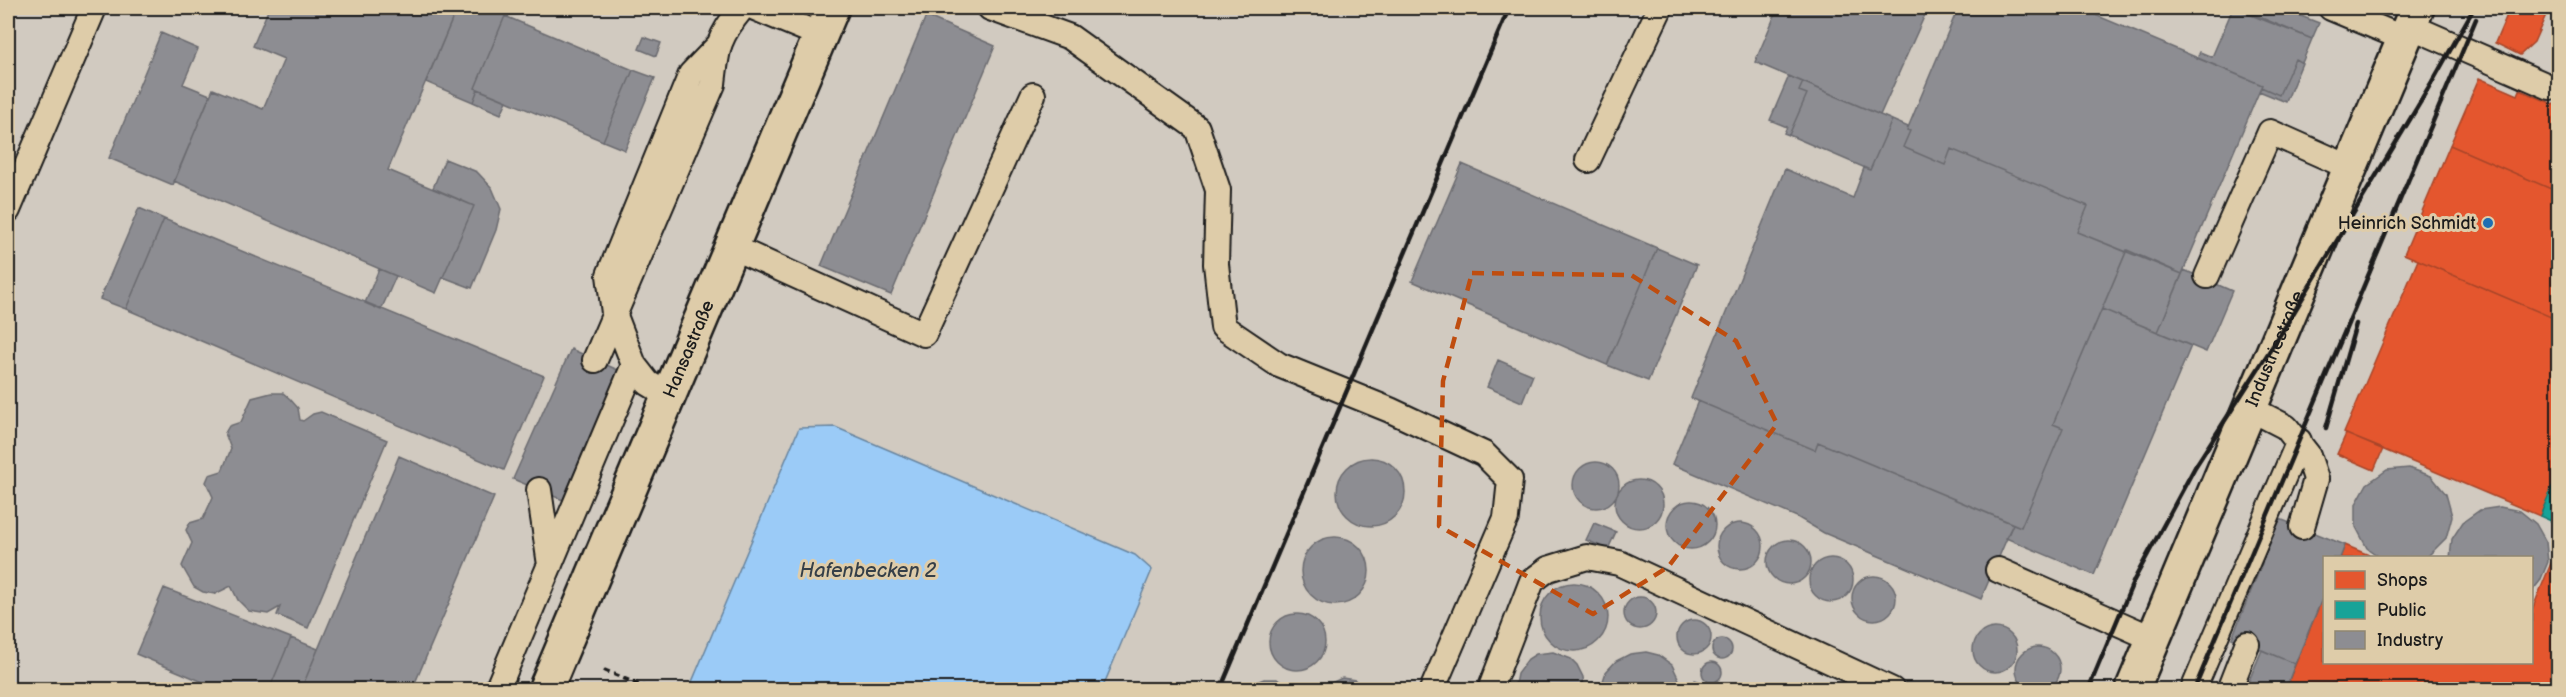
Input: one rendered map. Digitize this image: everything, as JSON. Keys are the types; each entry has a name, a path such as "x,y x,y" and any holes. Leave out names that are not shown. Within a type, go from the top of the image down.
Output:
{"street":[{"name":"Hansastraße","path":"545,690 826,21"},
{"name":"Industriestraße","path":"2132,690 2411,24"}],"lane":[{"path":"8,210 94,8"},
{"path":"668,395 648,383 634,365 614,313 609,276 691,74 717,47 724,31 742,8"},
{"path":"755,8 826,21"},
{"path":"990,8 1070,37 1197,128 1218,190 1216,264 1223,327 1280,366 1390,410 1484,454 1510,480 1506,518 1432,690"},
{"path":"1588,160 1660,8"},
{"path":"2331,8 2411,24 2550,87"},
{"path":"732,247 924,334 1033,95"},
{"path":"2207,276 2270,132 2351,168"},
{"path":"594,360 614,313"},
{"path":"497,690 634,365"},
{"path":"2251,408 2286,427 2308,455 2316,479 2302,527"},
{"path":"2193,690 2299,441"},
{"path":"539,490 550,565"},
{"path":"1490,690 1532,581 1548,569 1587,557 1619,563 1892,690"},
{"path":"1998,570 2154,639"},
{"path":"2229,690 2247,644"}],"path":[{"path":"604,670 651,690"}],"highlighted area":[{"path":"1472,273 1631,275 1736,341 1777,424 1668,567 1593,614 1439,526 1443,381"}],"water":[{"name":"Hafenbecken 2","path":"835,427 1135,555 1152,570 1102,689 689,689 799,428"}],"building: Shops":[{"path":"2510,8 2549,8 2534,42 2520,55 2495,43"},
{"path":"2479,78 2518,95 2520,90 2558,106 2558,192 2450,145"},
{"name":"Heinrich Schmidt","path":"2450,145 2558,192 2558,320 2404,254"},
{"path":"2418,260 2558,320 2558,476 2540,516 2344,433"},
{"path":"2346,434 2383,449 2374,470 2337,454"},
{"path":"2345,545 2371,556 2341,556"},
{"path":"2558,546 2558,690 2285,690 2323,596 2323,664 2533,664 2533,608"}],"building: Public":[{"path":"2558,476 2558,524 2540,516"}],"building: Industry":[{"path":"269,8 457,8 388,170 474,206 436,293 174,181 213,89 263,109 284,59 253,46"},
{"path":"457,8 512,8 508,17 505,16 475,88 478,89 473,102 426,82"},
{"path":"1778,8 1928,8 1880,115 1755,62"},
{"path":"1958,8 2079,8 2262,85 2182,274 2077,232 2088,206 1951,149 1945,165 1903,147 1910,131 1907,130"},
{"path":"2233,8 2312,39 2302,63 2295,59 2279,95 2261,87 2262,85 2197,58 2200,52 2212,57"},
{"path":"2238,8 2280,8 2319,23 2312,39"},
{"path":"505,16 633,70 603,141 475,88"},
{"path":"926,16 995,46 891,295 821,266"},
{"path":"161,33 198,49 183,84 210,95 173,185 109,158"},
{"path":"644,37 661,43 656,56 639,49"},
{"path":"2295,59 2302,63 2286,102 2259,91 2261,87 2279,95"},
{"path":"633,70 655,78 625,150 603,141"},
{"path":"1789,76 1803,82 1799,91 1807,94 1789,135 1784,133 1787,127 1770,120"},
{"path":"1803,82 1892,120 1870,170 1789,135 1807,94 1799,91"},
{"path":"478,89 507,101 501,114 473,102"},
{"path":"1892,120 1908,127 1907,130 1910,131 1903,147 1945,165 1951,149 2088,206 2077,232 2126,252 2053,424 2063,428 2021,527 1818,442 1815,450 1691,398 1785,169 1853,198 1864,168 1870,170"},
{"path":"445,159 477,172 492,188 501,209 496,230 472,288 443,277 474,206 433,188"},
{"path":"1462,164 1657,248 1607,365 1412,281"},
{"path":"139,208 164,219 126,309 100,299"},
{"path":"164,219 544,376 504,470 126,309"},
{"path":"1657,248 1697,265 1648,381 1607,365"},
{"path":"2127,250 2182,274 2158,332 2102,309"},
{"path":"379,269 396,276 381,310 365,303"},
{"path":"2184,270 2232,291 2206,352 2158,332"},
{"path":"2102,309 2191,346 2094,575 2006,538 2013,524 2021,527 2063,428 2053,424"},
{"path":"571,349 620,371 563,500 513,479"},
{"path":"1498,360 1533,375 1522,402 1487,387"},
{"path":"271,393 283,393 290,399 298,408 300,420 303,421 321,412 387,440 308,628 277,615 280,607 268,614 249,611 238,600 231,586 215,594 203,592 194,587 182,566 192,543 186,530 190,523 203,519 213,497 206,482 209,475 222,471 231,449 225,433 229,426 241,422 252,398"},
{"path":"1698,401 1815,450 1818,442 2013,524 1981,599 1824,533 1797,517 1672,464"},
{"path":"399,456 494,497 412,690 301,690"},
{"path":"1371,458 1384,461 1395,468 1402,479 1405,492 1402,505 1395,516 1384,523 1371,526 1358,523 1347,516 1340,505 1337,492 1340,479 1347,468 1358,461"},
{"path":"1596,462 1612,469 1619,485 1612,501 1596,508 1580,501 1573,485 1580,469"},
{"path":"2409,468 2431,476 2446,494 2452,516 2446,538 2428,556 2378,556 2367,548 2356,527 2356,504 2367,484 2387,470"},
{"path":"1639,480 1656,487 1663,504 1656,521 1639,528 1622,521 1615,504 1622,487"},
{"path":"1691,501 1708,508 1715,525 1708,542 1691,549 1674,542 1667,525 1674,508"},
{"path":"2500,507 2520,511 2536,524 2546,542 2548,562 2540,581 2533,590 2533,556 2450,556 2452,539 2463,522 2480,510"},
{"path":"2280,519 2345,545 2341,556 2323,556 2323,596 2295,664 2232,638"},
{"path":"1594,523 1616,532 1608,549 1586,540"},
{"path":"1740,523 1756,530 1763,546 1756,562 1740,569 1724,562 1717,546 1724,530"},
{"path":"1335,537 1348,540 1359,547 1366,558 1369,571 1366,584 1359,595 1348,602 1335,605 1322,602 1311,595 1304,584 1301,571 1304,558 1311,547 1322,540"},
{"path":"1789,540 1804,547 1811,562 1804,577 1789,584 1774,577 1767,562 1774,547"},
{"path":"1831,558 1846,565 1853,580 1846,595 1831,602 1816,595 1809,580 1816,565"},
{"path":"1874,576 1889,583 1896,598 1889,613 1874,620 1859,613 1852,598 1859,583"},
{"path":"1567,583 1581,583 1593,588 1603,598 1608,617 1603,636 1593,646 1581,651 1567,651 1555,646 1545,636 1540,624 1540,610 1545,598 1555,588"},
{"path":"164,588 291,638 269,690 222,690 136,654"},
{"path":"1640,597 1651,602 1656,613 1651,624 1640,629 1629,624 1624,613 1629,602"},
{"path":"1297,614 1312,619 1320,627 1325,642 1320,657 1312,665 1297,670 1282,665 1274,657 1269,642 1274,627 1282,619"},
{"path":"1694,620 1706,625 1711,637 1706,649 1694,654 1682,649 1677,637 1682,625"},
{"path":"1995,628 2010,635 2017,650 2010,665 1995,672 1980,665 1973,650 1980,635"},
{"path":"291,638 318,649 301,690 269,690"},
{"path":"1722,639 1729,642 1732,649 1729,656 1722,659 1715,656 1712,649 1715,642"},
{"path":"2038,647 2053,654 2060,669 2053,684 2038,691 2023,684 2016,669 2023,654"},
{"path":"2262,650 2295,664 2285,690 2245,690"},
{"path":"1553,652 1571,659 1577,665 1583,677 1584,690 1514,690 1517,674 1528,659 1536,654"},
{"path":"1646,652 1658,655 1672,665 1684,690 1600,690 1606,672 1616,661 1630,654"},
{"path":"1712,662 1719,665 1722,672 1719,679 1712,682 1705,679 1702,672 1705,665"},
{"path":"1342,678 1355,680 1363,690 1326,690 1331,683"},
{"path":"1264,679 1277,679 1291,690 1248,690 1254,683"},
{"path":"1695,680 1716,688 1692,690"}],"railway":[{"path":"1220,690 1509,8"},
{"path":"2088,690 2134,580 2195,467 2285,327 2430,86 2474,8"},
{"path":"2194,690 2476,19"},
{"path":"2326,428 2356,324"}],"place":[{"name":"Heinrich Schmidt","path":"2488,223"}]}
